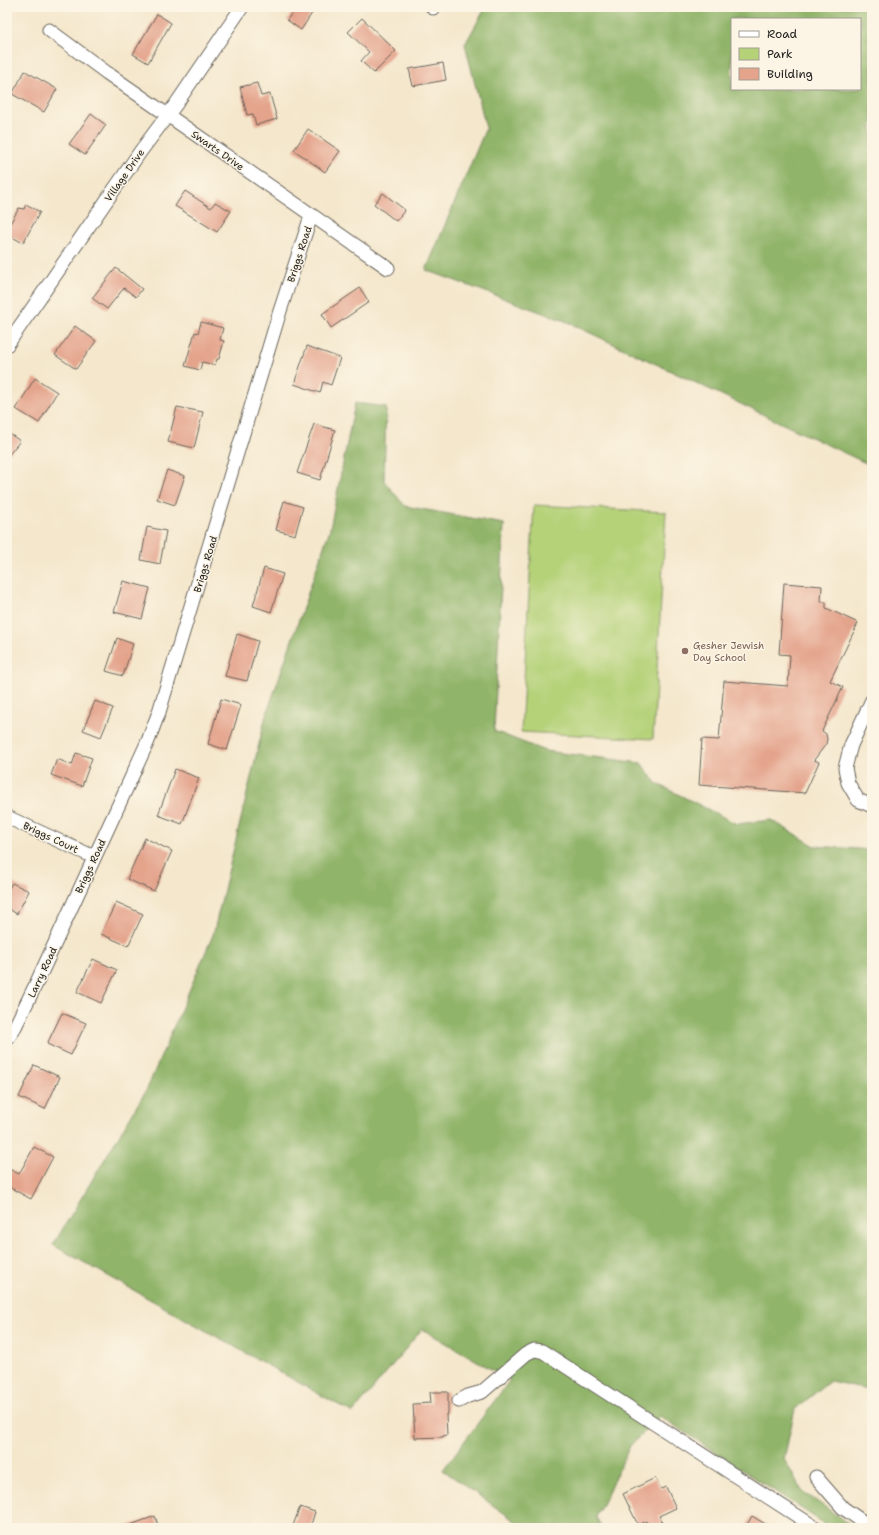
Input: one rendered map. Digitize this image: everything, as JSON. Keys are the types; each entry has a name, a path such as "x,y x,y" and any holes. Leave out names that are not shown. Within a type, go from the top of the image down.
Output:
{"street":[{"name":"Village Drive","path":"7,345 242,7"},
{"name":"Swarts Drive","path":"49,30 107,73 388,268"},
{"name":"Briggs Road","path":"74,903 148,741 159,712 280,311 311,216"},
{"path":"872,700 851,746 845,768 848,783 858,800 872,806"},
{"name":"Briggs Court","path":"7,817 94,857"},
{"name":"Larry Road","path":"7,1039 13,1031 38,982 74,903"},
{"path":"459,1401 468,1396 482,1392 526,1354 534,1350 542,1351 816,1528"},
{"path":"816,1477 843,1508 872,1528"}],"green space":[{"path":"486,7 872,7 872,466 565,321 426,270 486,128 465,44"},
{"path":"355,403 386,407 384,481 405,506 504,524 494,731 545,751 641,763 656,783 737,824 771,820 815,846 872,850 872,1390 830,1381 795,1409 784,1459 802,1491 855,1528 831,1528 660,1416 630,1446 596,1517 602,1528 525,1528 443,1470 510,1380 422,1329 353,1413 53,1245 147,1089 213,935 265,719 330,529"},
{"path":"534,505 666,512 653,739 521,732"}],"building":[{"path":"296,7 316,7 301,30 287,20"},
{"path":"157,14 171,23 148,63 133,54"},
{"path":"362,18 396,51 374,73 361,61 369,52 348,32"},
{"path":"443,63 446,80 413,86 409,69"},
{"path":"25,71 57,89 44,112 12,94"},
{"path":"257,83 261,96 270,94 277,119 256,125 253,114 247,115 240,87"},
{"path":"91,114 106,125 85,155 69,144"},
{"path":"308,129 340,151 325,172 294,150"},
{"path":"185,191 211,208 215,202 231,211 217,232 175,206"},
{"path":"383,193 405,210 396,221 374,204"},
{"path":"26,204 40,212 23,243 7,234 7,229 19,208 24,209"},
{"path":"116,268 142,289 136,297 124,288 107,309 92,298"},
{"path":"360,288 369,302 331,328 322,314"},
{"path":"201,322 223,328 220,340 224,341 219,359 217,359 215,365 202,362 200,370 185,366 195,332 198,333"},
{"path":"75,326 96,341 76,369 55,355"},
{"path":"307,346 340,358 331,385 323,382 320,393 294,384"},
{"path":"35,378 57,392 39,423 16,409"},
{"path":"177,407 203,412 194,448 168,442"},
{"path":"314,424 335,430 320,480 297,473"},
{"path":"7,432 20,441 7,457"},
{"path":"167,470 185,476 175,505 157,499"},
{"path":"284,501 303,507 295,535 276,530"},
{"path":"147,527 166,531 160,564 141,560"},
{"path":"264,568 283,574 271,612 253,606"},
{"path":"123,581 150,588 142,619 114,612"},
{"path":"784,583 822,586 821,602 826,602 826,608 858,623 830,681 843,687 822,731 826,734 827,739 826,744 814,760 819,762 805,793 699,785 702,739 719,740 724,681 788,686 790,655 779,654"},
{"path":"237,634 258,641 247,681 225,676"},
{"path":"117,638 133,644 123,676 106,671"},
{"path":"221,699 241,705 227,750 208,744"},
{"path":"95,701 113,708 101,737 83,730"},
{"path":"76,753 92,758 82,786 51,775 57,759 72,765"},
{"path":"175,769 199,778 182,824 158,815"},
{"path":"145,838 172,851 154,891 127,879"},
{"path":"12,883 29,891 17,914 7,908 7,892"},
{"path":"116,902 143,914 128,946 101,934"},
{"path":"93,959 117,970 101,1003 77,992"},
{"path":"62,1013 86,1023 71,1055 47,1044"},
{"path":"34,1065 60,1077 45,1109 19,1097"},
{"path":"34,1147 53,1157 31,1199 7,1186 7,1168 19,1174"},
{"path":"430,1392 448,1392 448,1414 446,1414 447,1435 443,1437 415,1438 413,1404 431,1403"},
{"path":"655,1478 661,1489 666,1487 676,1508 659,1516 663,1523 650,1528 646,1521 638,1525 623,1494"},
{"path":"300,1507 315,1512 310,1528 292,1528"},
{"path":"155,1516 159,1528 125,1527"},
{"path":"752,1516 772,1528 745,1528"}],"place":[{"name":"Gesher Jewish Day School","path":"685,651"}]}
